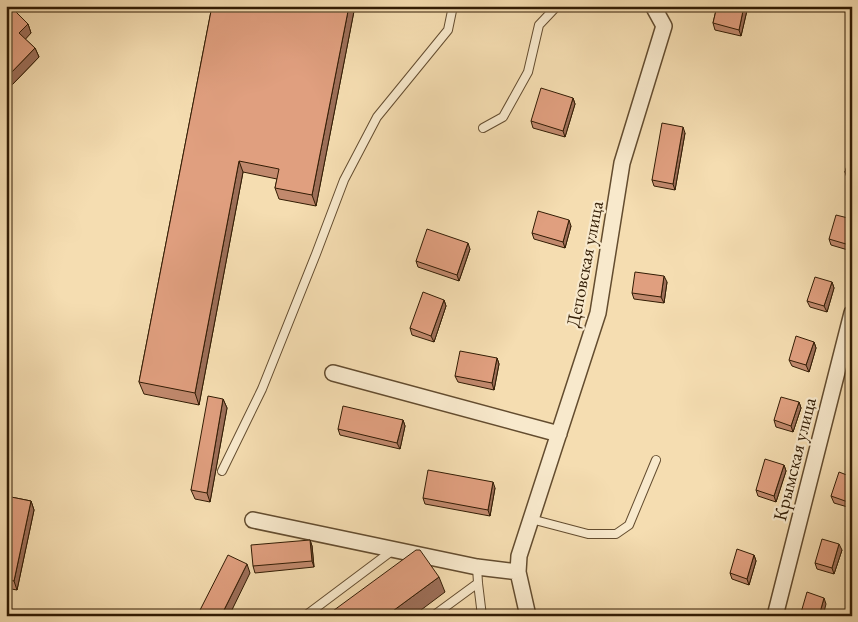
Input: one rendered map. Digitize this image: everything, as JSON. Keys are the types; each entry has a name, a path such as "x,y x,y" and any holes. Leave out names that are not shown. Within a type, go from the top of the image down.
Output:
{"street":[{"name":"Деповская улица","path":"528,616 518,572 519,556 598,313 622,162 664,26 652,6"},
{"name":"Крымская улица","path":"775,616 852,312"},
{"path":"333,373 559,434"},
{"path":"253,520 477,567 518,572"}],"lane":[{"path":"222,472 262,389 344,180 377,117 448,30 453,6"},
{"path":"483,128 503,118 528,72 539,25 557,6"},
{"path":"531,519 588,534 616,534 629,524 656,460"},
{"path":"305,616 394,549"},
{"path":"477,567 482,616"},
{"path":"433,616 478,583"}],"building":[{"path":"6,6 10,6 28,24 19,33 35,48 7,77 6,76"},
{"path":"212,6 349,6 312,195 275,188 279,169 239,161 195,393 139,382"},
{"path":"717,6 744,6 739,30 713,23"},
{"path":"541,88 573,98 563,131 531,121"},
{"path":"662,123 683,127 673,184 652,180"},
{"path":"852,150 852,174 845,172"},
{"path":"538,211 569,220 563,242 532,233"},
{"path":"836,215 852,219 846,244 829,239"},
{"path":"427,229 468,243 457,275 416,261"},
{"path":"635,272 664,276 661,297 632,293"},
{"path":"815,277 832,282 824,306 807,301"},
{"path":"423,292 444,300 431,336 410,328"},
{"path":"796,336 814,342 806,365 789,360"},
{"path":"460,351 497,358 492,383 455,376"},
{"path":"208,396 223,399 207,493 191,490"},
{"path":"781,397 799,402 791,426 774,420"},
{"path":"343,406 403,420 397,443 338,429"},
{"path":"765,459 784,465 774,496 756,490"},
{"path":"428,470 493,482 488,510 423,498"},
{"path":"839,472 852,477 852,491 848,502 831,496"},
{"path":"6,496 31,501 14,581 6,579"},
{"path":"822,539 839,544 832,568 815,563"},
{"path":"310,540 312,561 253,566 251,545"},
{"path":"737,549 754,555 747,579 730,573"},
{"path":"416,550 420,550 439,577 386,616 326,616"},
{"path":"228,555 247,564 221,616 197,616"},
{"path":"807,592 824,598 819,616 800,616"}]}
